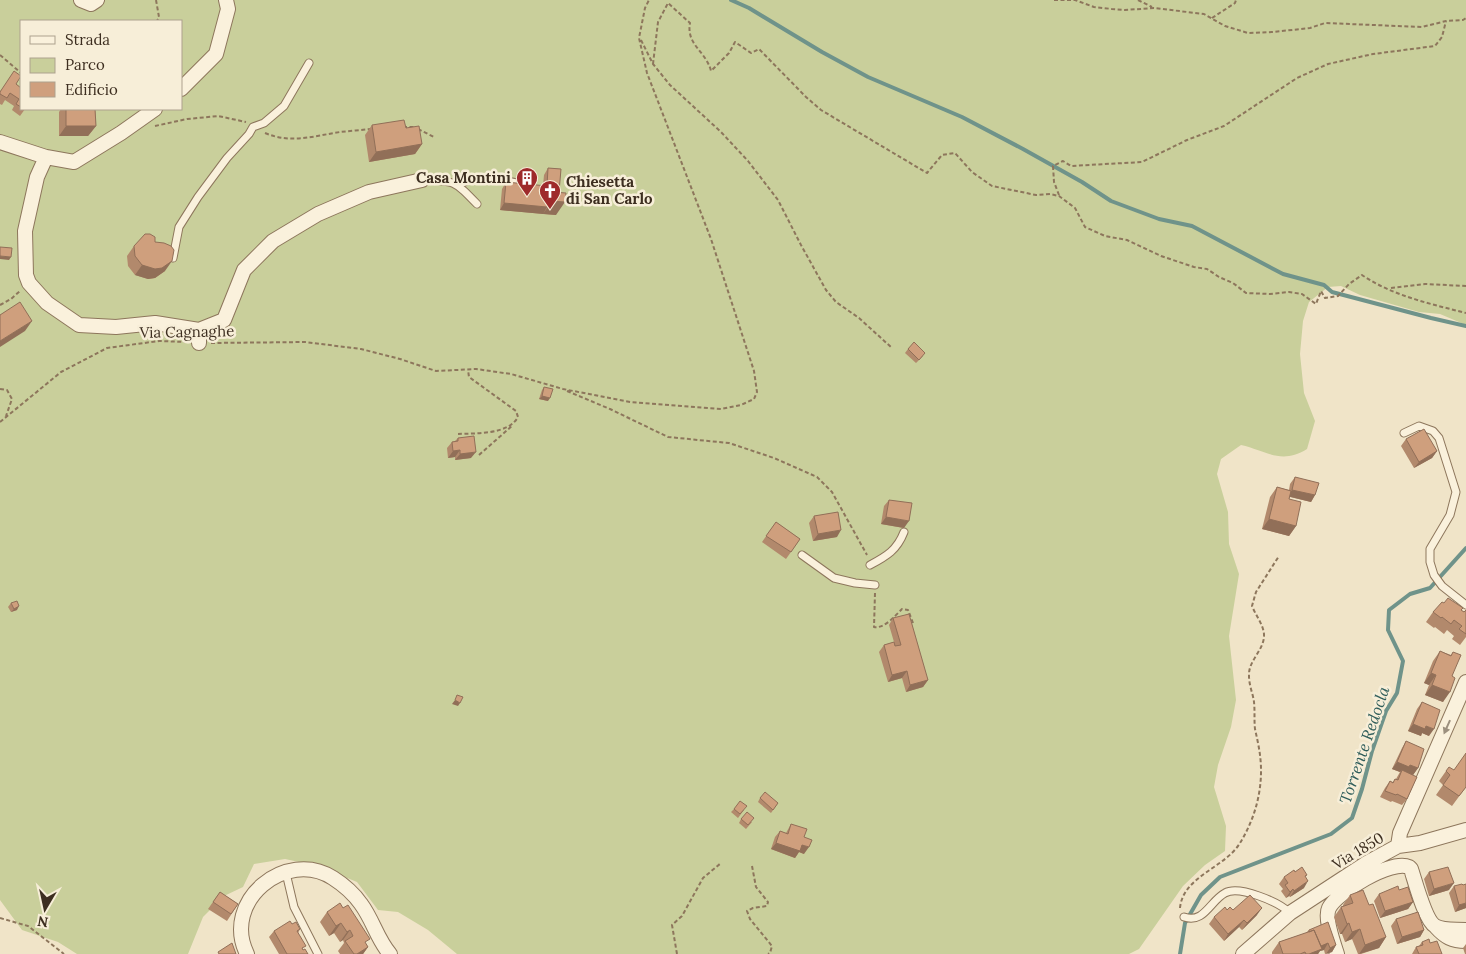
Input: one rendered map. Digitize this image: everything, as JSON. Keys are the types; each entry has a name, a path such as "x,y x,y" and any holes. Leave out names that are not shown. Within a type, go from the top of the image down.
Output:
{"street":[{"path":"81,0 91,4 97,0"},
{"path":"182,88 216,54 228,8 226,0"},
{"path":"0,142 46,157 74,162 155,110"},
{"path":"46,157 37,177 25,231 26,275 29,283 47,303 80,325 116,327 155,323 199,337 224,320 244,270 273,241 318,214 369,192 422,180"},
{"name":"Via 1850","path":"1243,954 1290,912 1369,869 1398,846 1400,833 1466,682"},
{"path":"1398,846 1420,843 1466,830"},
{"path":"1338,954 1327,916 1329,908 1369,869 1403,865 1410,867 1431,923 1444,936 1452,940 1466,941"},
{"path":"247,954 242,945 240,926 246,904 257,890 275,876 303,870 318,871 332,877 345,887 362,904 390,954"},
{"path":"1436,927 1466,930"}],"lane":[{"path":"173,258 179,227 227,158 254,127 264,123 284,106 310,63"},
{"path":"459,185 470,179 492,178 537,186"},
{"path":"422,180 443,180 459,185 477,204"},
{"path":"1404,433 1419,426 1433,431 1439,438 1456,492 1450,515 1430,549 1430,562 1434,575 1442,586 1466,605"},
{"path":"870,565 885,558 899,546 904,532"},
{"path":"802,555 834,578 875,586"},
{"path":"286,873 294,907 318,954"},
{"path":"1188,918 1197,918 1223,893 1231,890 1258,896 1290,912"}],"path":[{"path":"156,0 158,17 156,20"},
{"path":"563,389 630,402 721,409 741,405 754,399 756,392 754,370 711,239 647,73 640,38 645,8 649,0"},
{"path":"1054,0 1075,0 1094,7 1112,9 1154,8 1204,14 1225,26 1248,33 1310,28 1325,22 1422,27 1466,18"},
{"path":"1138,0 1154,8"},
{"path":"1212,18 1235,3 1236,0"},
{"path":"653,64 658,22 668,2 690,23 689,32 692,43 706,58 711,70 729,53 735,42 751,53 759,49 821,110 927,174 942,155 955,153 972,172 992,186 1036,195 1050,194 1060,196 1076,208 1085,227 1105,236 1127,240 1161,256 1194,268 1207,269 1233,283 1246,294 1289,292 1302,294 1316,304 1321,291 1325,298 1338,296 1349,284 1362,275 1373,282 1432,305 1466,313"},
{"path":"1060,196 1054,182 1054,166 1063,161 1071,166 1142,162 1187,140 1224,126 1297,78 1328,64 1373,54 1435,46 1442,37 1446,21"},
{"path":"640,38 653,64 670,85 721,132 778,200 826,290 836,302 859,318 892,348"},
{"path":"0,55 20,72"},
{"path":"150,127 187,119 218,116 246,122 268,134 283,139 300,140 341,132 377,129"},
{"path":"403,127 412,127 434,137"},
{"path":"0,305 11,299 29,283"},
{"path":"1389,288 1425,284 1466,286"},
{"name":"Via Cagnaghe","path":"0,422 61,372 106,348 199,337 249,342 314,343 361,349 436,371 468,370 510,374 563,389"},
{"path":"468,370 468,377 516,411 518,417 515,423 479,455"},
{"path":"0,389 7,390 12,399 5,418"},
{"path":"563,389 668,437 729,444 774,458 818,477 832,492 867,554 870,565"},
{"path":"458,434 485,433 500,430 515,423"},
{"path":"1188,918 1180,910 1181,900 1190,885 1233,853 1241,842 1256,808 1261,784 1261,757 1255,728 1254,702 1248,676 1250,663 1262,645 1264,636 1262,624 1252,606 1256,592 1280,556"},
{"path":"875,586 874,627 878,628 894,618 902,609 908,610 913,624"},
{"path":"677,954 672,925 682,916 704,878 721,863"},
{"path":"752,866 756,887 768,902 767,906 747,911 750,919 772,946 768,954"},
{"path":"0,918 28,926 64,954"}],"green space":[{"path":"0,0 1466,0 1466,325 1440,314 1419,312 1360,295 1341,286 1328,287 1309,302 1303,321 1300,354 1304,393 1315,421 1307,449 1298,454 1282,456 1241,445 1221,459 1217,474 1228,512 1229,544 1239,574 1229,636 1236,700 1231,727 1218,765 1214,787 1226,826 1225,851 1205,865 1183,886 1139,949 1129,954 457,954 428,930 398,912 378,910 357,882 318,866 285,859 254,864 243,887 224,896 203,917 188,954 77,954 58,942 22,930 0,900"}],"building":[{"path":"14,71 20,75 16,84 20,87 20,106 16,104 19,99 10,93 7,98 0,94"},
{"path":"66,110 95,110 96,126 66,126"},
{"path":"404,120 406,128 419,126 422,144 376,152 372,125"},
{"name":"Casa Montini","path":"548,168 561,169 559,192 553,192 548,198 547,207 504,203 506,182 547,186"},
{"path":"553,192 566,193 565,202 552,201"},
{"path":"145,234 155,237 155,242 171,246 174,250 172,261 162,268 155,269 142,265 135,256 134,246"},
{"path":"0,247 12,248 11,257 0,256"},
{"path":"20,302 32,321 0,341 0,315"},
{"path":"914,342 925,353 919,360 908,349"},
{"path":"544,387 553,389 550,398 542,396"},
{"path":"1424,429 1437,451 1419,462 1406,439"},
{"path":"474,436 476,452 460,454 460,450 453,451 452,442 458,441 458,438"},
{"path":"1295,477 1319,483 1315,495 1292,490"},
{"path":"1277,487 1291,491 1289,499 1301,502 1296,526 1269,519"},
{"path":"889,500 912,503 909,521 886,517"},
{"path":"838,512 841,530 818,534 814,516"},
{"path":"776,522 800,539 791,552 766,536"},
{"path":"1448,598 1463,608 1461,610 1464,612 1466,610 1466,634 1459,629 1462,626 1454,620 1451,624 1433,612"},
{"path":"17,601 19,606 14,609 11,603"},
{"path":"909,614 928,680 910,685 907,671 892,675 884,645 894,642 895,646 901,645 893,618"},
{"path":"1440,651 1451,656 1453,652 1461,655 1452,676 1455,678 1450,692 1432,685 1436,675 1431,673"},
{"path":"457,695 463,697 460,703 455,700"},
{"path":"1422,702 1440,710 1434,729 1426,726 1425,729 1413,724"},
{"path":"1406,741 1424,749 1418,768 1410,765 1409,767 1397,762"},
{"path":"1466,753 1466,787 1459,796 1443,785 1450,775 1446,771 1449,767 1454,770"},
{"path":"1402,770 1417,777 1407,799 1385,791 1390,781 1393,783 1395,779 1398,780"},
{"path":"765,792 778,803 773,810 760,798"},
{"path":"740,801 747,806 740,814 734,809"},
{"path":"747,812 754,818 748,825 741,819"},
{"path":"791,824 807,829 804,837 812,840 809,847 802,845 800,851 776,843 780,831 788,834"},
{"path":"1302,867 1308,881 1290,892 1285,885 1288,883 1284,877"},
{"path":"1448,867 1454,883 1434,889 1429,872"},
{"path":"1466,884 1466,903 1459,905 1454,886"},
{"path":"1398,886 1399,890 1408,887 1413,902 1385,911 1379,894"},
{"path":"1363,890 1369,905 1373,904 1386,937 1365,945 1360,929 1352,932 1341,907 1353,903 1350,895"},
{"path":"220,892 238,904 231,914 213,902"},
{"path":"1250,895 1262,908 1247,923 1244,920 1228,934 1214,917 1225,907 1227,910 1230,907 1233,910"},
{"path":"340,903 343,908 348,905 370,939 365,942 368,947 357,954 354,954 345,941 353,936 350,930 347,932 341,923 336,926 327,912"},
{"path":"1418,912 1424,930 1402,937 1396,919"},
{"path":"290,921 292,924 296,922 300,929 297,931 306,946 302,948 308,954 287,954 274,931"},
{"path":"1328,922 1336,945 1330,948 1328,943 1321,946 1314,930 1309,932 1309,930"},
{"path":"1314,930 1322,949 1309,954 1305,952 1300,954 1283,954 1279,942"},
{"path":"1429,939 1430,943 1437,941 1442,954 1419,954 1416,947 1423,945 1422,942"},
{"path":"232,943 236,954 219,954 218,952"}],"waterway":[{"path":"731,0 749,8 868,77 962,117 1023,149 1082,182 1111,201 1159,219 1192,226 1283,274 1324,285 1332,292 1466,326"},
{"name":"Torrente Redocla","path":"1180,954 1185,923 1201,895 1220,877 1331,834 1352,818 1386,711 1397,693 1403,661 1388,630 1389,610 1410,594 1430,588 1466,548"}],"place":[{"name":"Casa Montini","path":"527,197"},
{"name":"Chiesetta di San Carlo","path":"550,210"}]}
